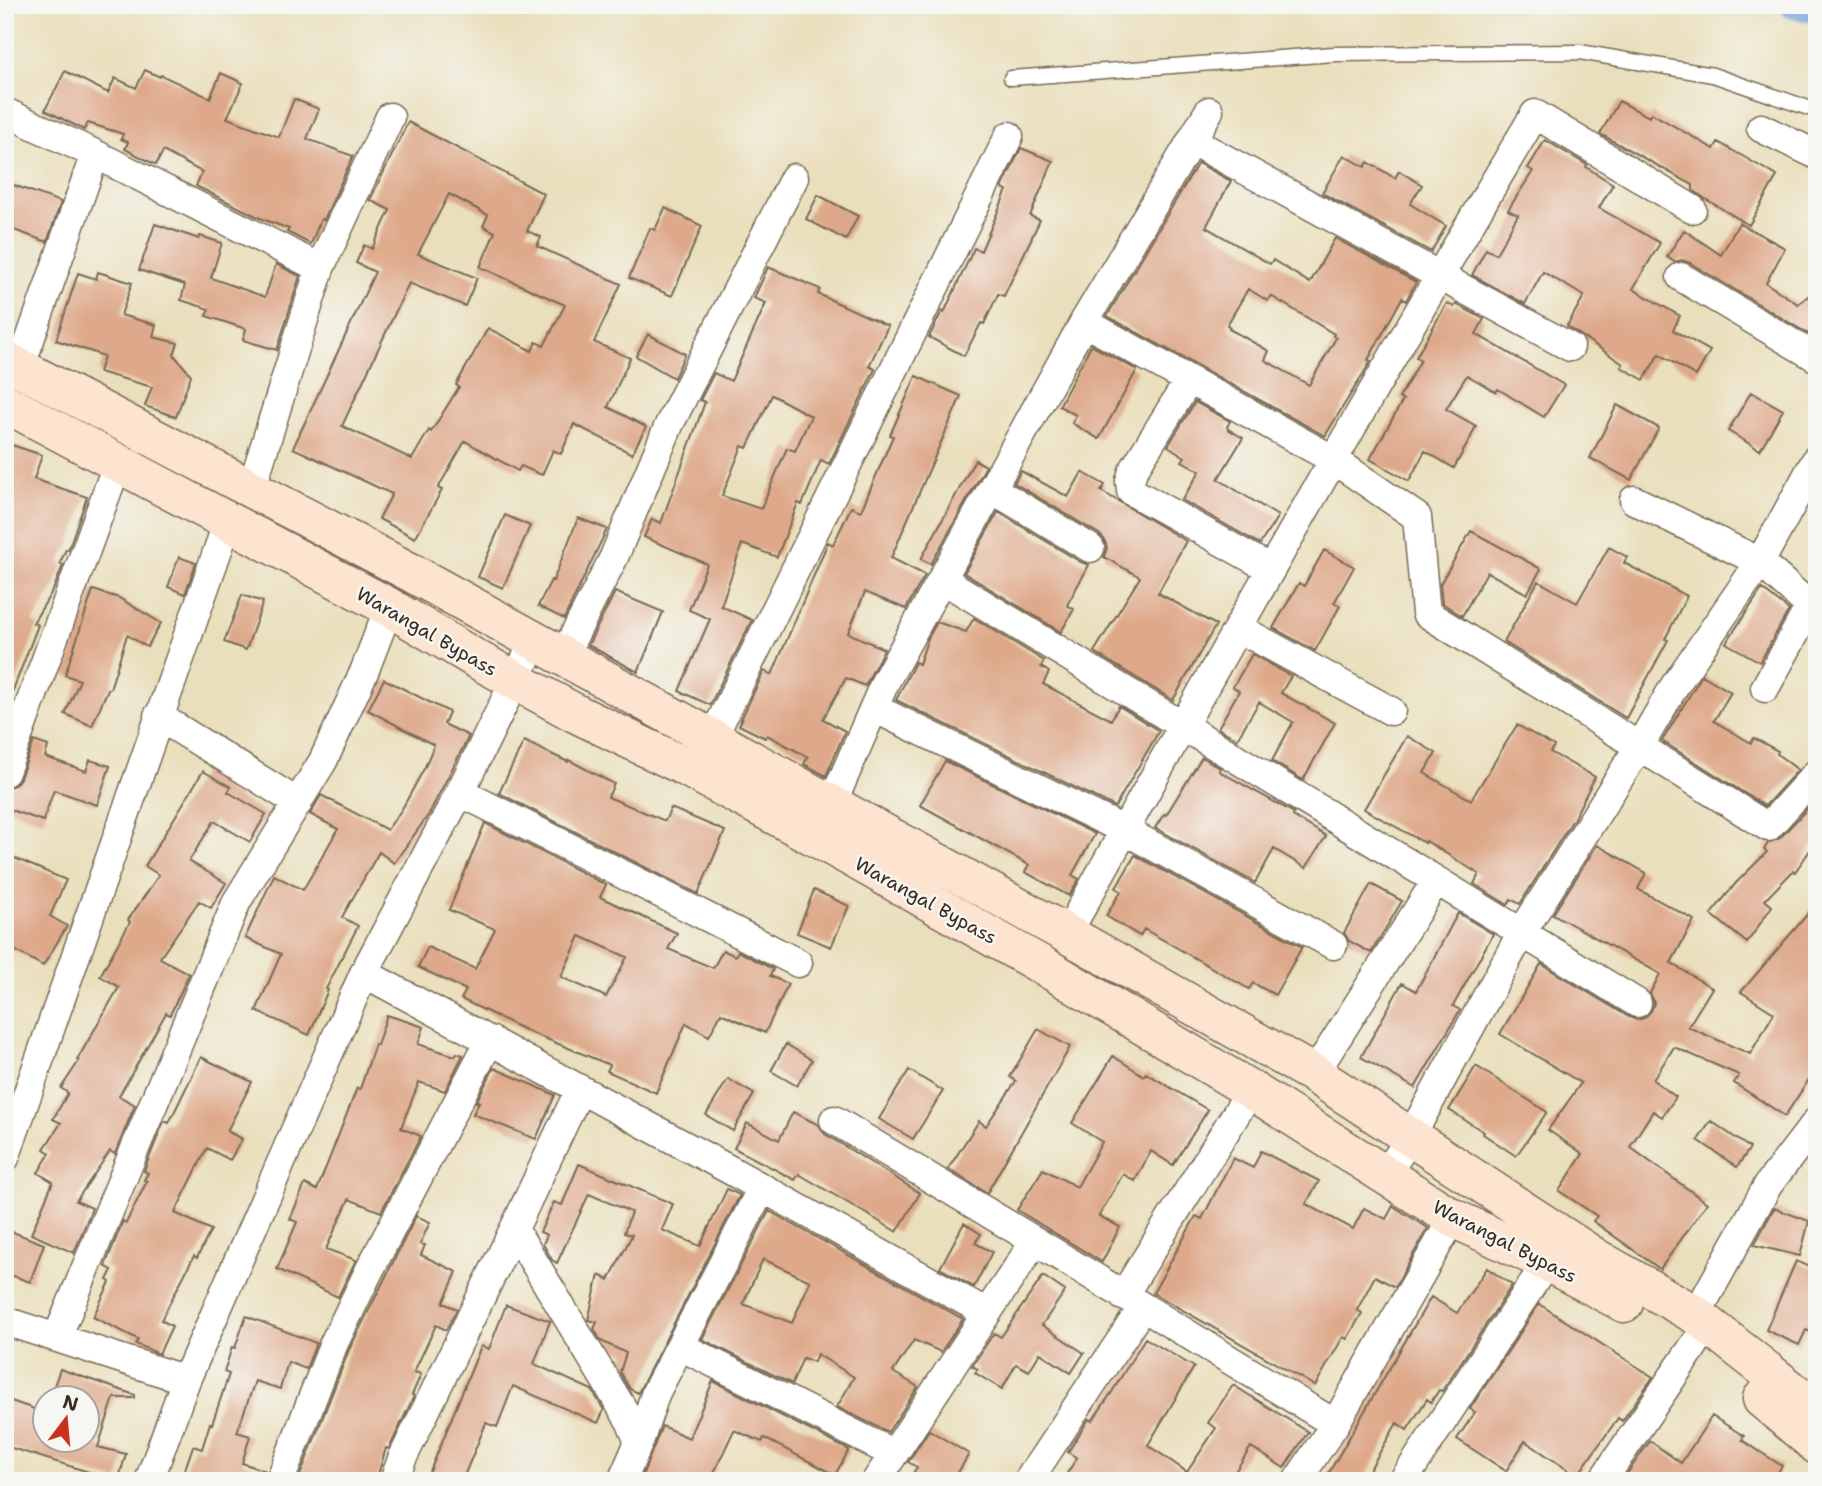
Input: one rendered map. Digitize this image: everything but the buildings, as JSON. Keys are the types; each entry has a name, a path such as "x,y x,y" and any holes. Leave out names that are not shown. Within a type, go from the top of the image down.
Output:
{"main road":[{"path":"13,364 410,572 1067,934 1314,1074 1596,1258 1695,1330 1817,1410"},
{"name":"Warangal Bypass","path":"5,402 389,607 575,713 684,766 817,838 1048,968 1251,1090 1453,1218 1695,1330 1817,1445"}],"street":[{"path":"832,804 885,682 1084,322 1209,111"},
{"path":"5,112 95,154 320,268"},
{"path":"1067,934 1271,569 1439,275 1535,114 1692,209"},
{"path":"251,490 320,268 390,117"},
{"path":"1761,128 1817,155"},
{"path":"712,739 1009,136"},
{"path":"1192,141 1570,347"},
{"path":"13,364 95,154"},
{"path":"149,1481 186,1380 365,973 515,680 549,650 614,557 669,425 794,178"},
{"path":"1681,277 1817,358"},
{"path":"1084,322 1334,460 1417,517 1426,613 1768,827 1817,773"},
{"path":"1189,380 1133,471 1130,481 1132,491 1271,569"},
{"path":"1386,1174 1410,1138 1522,932 1675,685 1760,562 1817,458"},
{"path":"5,772 118,462"},
{"path":"992,489 1090,548"},
{"path":"1634,499 1760,562 1813,609 1765,688"},
{"path":"5,1158 228,521"},
{"path":"942,579 1637,1003"},
{"path":"57,1338 237,901 323,761 389,607"},
{"path":"1238,628 1391,711"},
{"path":"874,708 1124,830 1332,945"},
{"path":"158,716 298,803"},
{"path":"460,792 798,963"},
{"path":"1314,1074 1436,881"},
{"path":"365,973 987,1313"},
{"path":"281,1481 334,1343 490,1040"},
{"path":"394,1481 402,1459 580,1089"},
{"path":"1028,1481 1251,1090"},
{"path":"834,1120 1335,1424"},
{"path":"1602,1481 1695,1330 1768,1185 1817,1121"},
{"path":"622,1481 656,1392 762,1188"},
{"path":"1297,1481 1335,1424 1453,1218"},
{"path":"514,1229 630,1422 639,1442"},
{"path":"876,1481 1035,1241"},
{"path":"1403,1481 1547,1262"},
{"path":"5,1321 186,1380"},
{"path":"680,1346 894,1454"}],"lane":[{"path":"1011,78 1334,54 1580,52 1713,75 1817,111"}],"waterway":[{"path":"1792,5 1817,11"}]}
